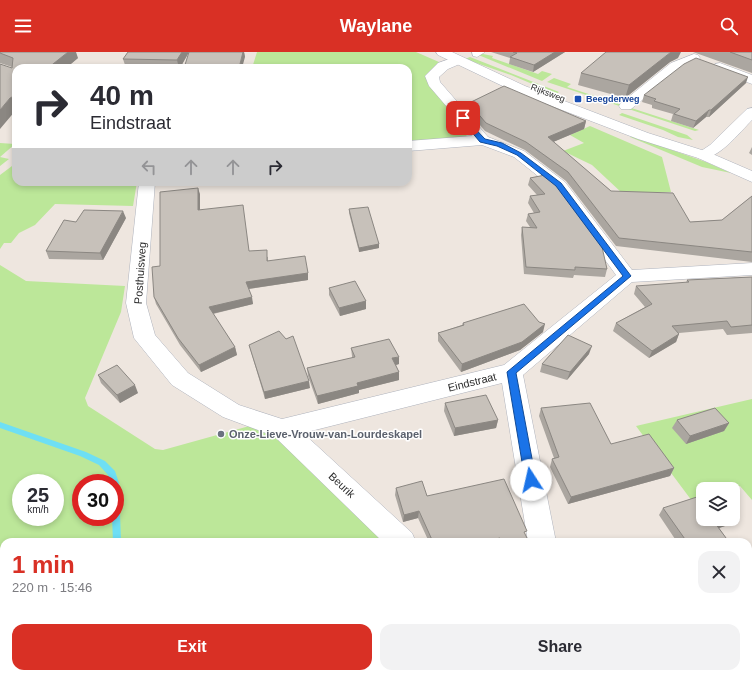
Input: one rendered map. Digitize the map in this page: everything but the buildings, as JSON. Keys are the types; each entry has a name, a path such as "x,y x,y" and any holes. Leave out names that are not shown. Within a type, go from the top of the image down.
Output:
{"street":[{"name":"Rijksweg","path":"442,52 542,98 655,141 703,155 752,177"},
{"path":"678,52 695,55 752,80"},
{"path":"626,106 676,66 695,55"},
{"path":"458,60 438,69 432,76 434,83 483,140"},
{"path":"703,155 715,148 752,112"},
{"path":"412,146 483,140 519,154 559,185 627,276 752,269"},
{"name":"Posthuisweg","path":"147,186 136,303 145,338 180,379 231,411 282,429"},
{"name":"Eindstraat","path":"282,429 511,372 627,276"},
{"path":"511,372 541,538"},
{"name":"Beurik","path":"282,429 398,538"}],"green space":[{"path":"257,52 416,52 439,62 440,65 433,71 469,133 465,137 412,142 412,64 253,64"},
{"path":"478,53 493,56 492,58 538,74 542,71 552,74 542,81 476,54"},
{"path":"470,57 559,92 556,94 511,75 465,59"},
{"path":"554,78 571,84 567,87 699,130 695,131 547,82"},
{"path":"622,113 687,135 693,140 678,137 663,130 619,115"},
{"path":"590,126 662,157 671,192 622,193 592,165 563,151 584,143 570,135"},
{"path":"632,136 706,162 731,173 702,167 630,137"},
{"path":"0,143 12,144 12,147 0,157"},
{"path":"0,157 9,159 0,166"},
{"path":"12,166 12,186 136,186 133,206 55,204 35,225 19,233 11,243 4,243 0,249 0,175"},
{"path":"0,265 26,281 125,286 121,312 85,398 88,406 155,449 163,450 253,425 279,438 383,538 0,538"},
{"path":"752,399 752,500 740,486 740,482 696,482 696,500 692,501 636,426"}],"waterway":[{"path":"0,425 83,454 102,463 112,474"},
{"path":"116,526 117,538"}],"place":[{"name":"Beegderweg","path":"578,99"},
{"name":"Onze-Lieve-Vrouw-van-Lourdeskapel","path":"221,434"}],"route":[{"path":"463,118 483,140 519,154 559,185 627,276 511,372 531,480"}]}
